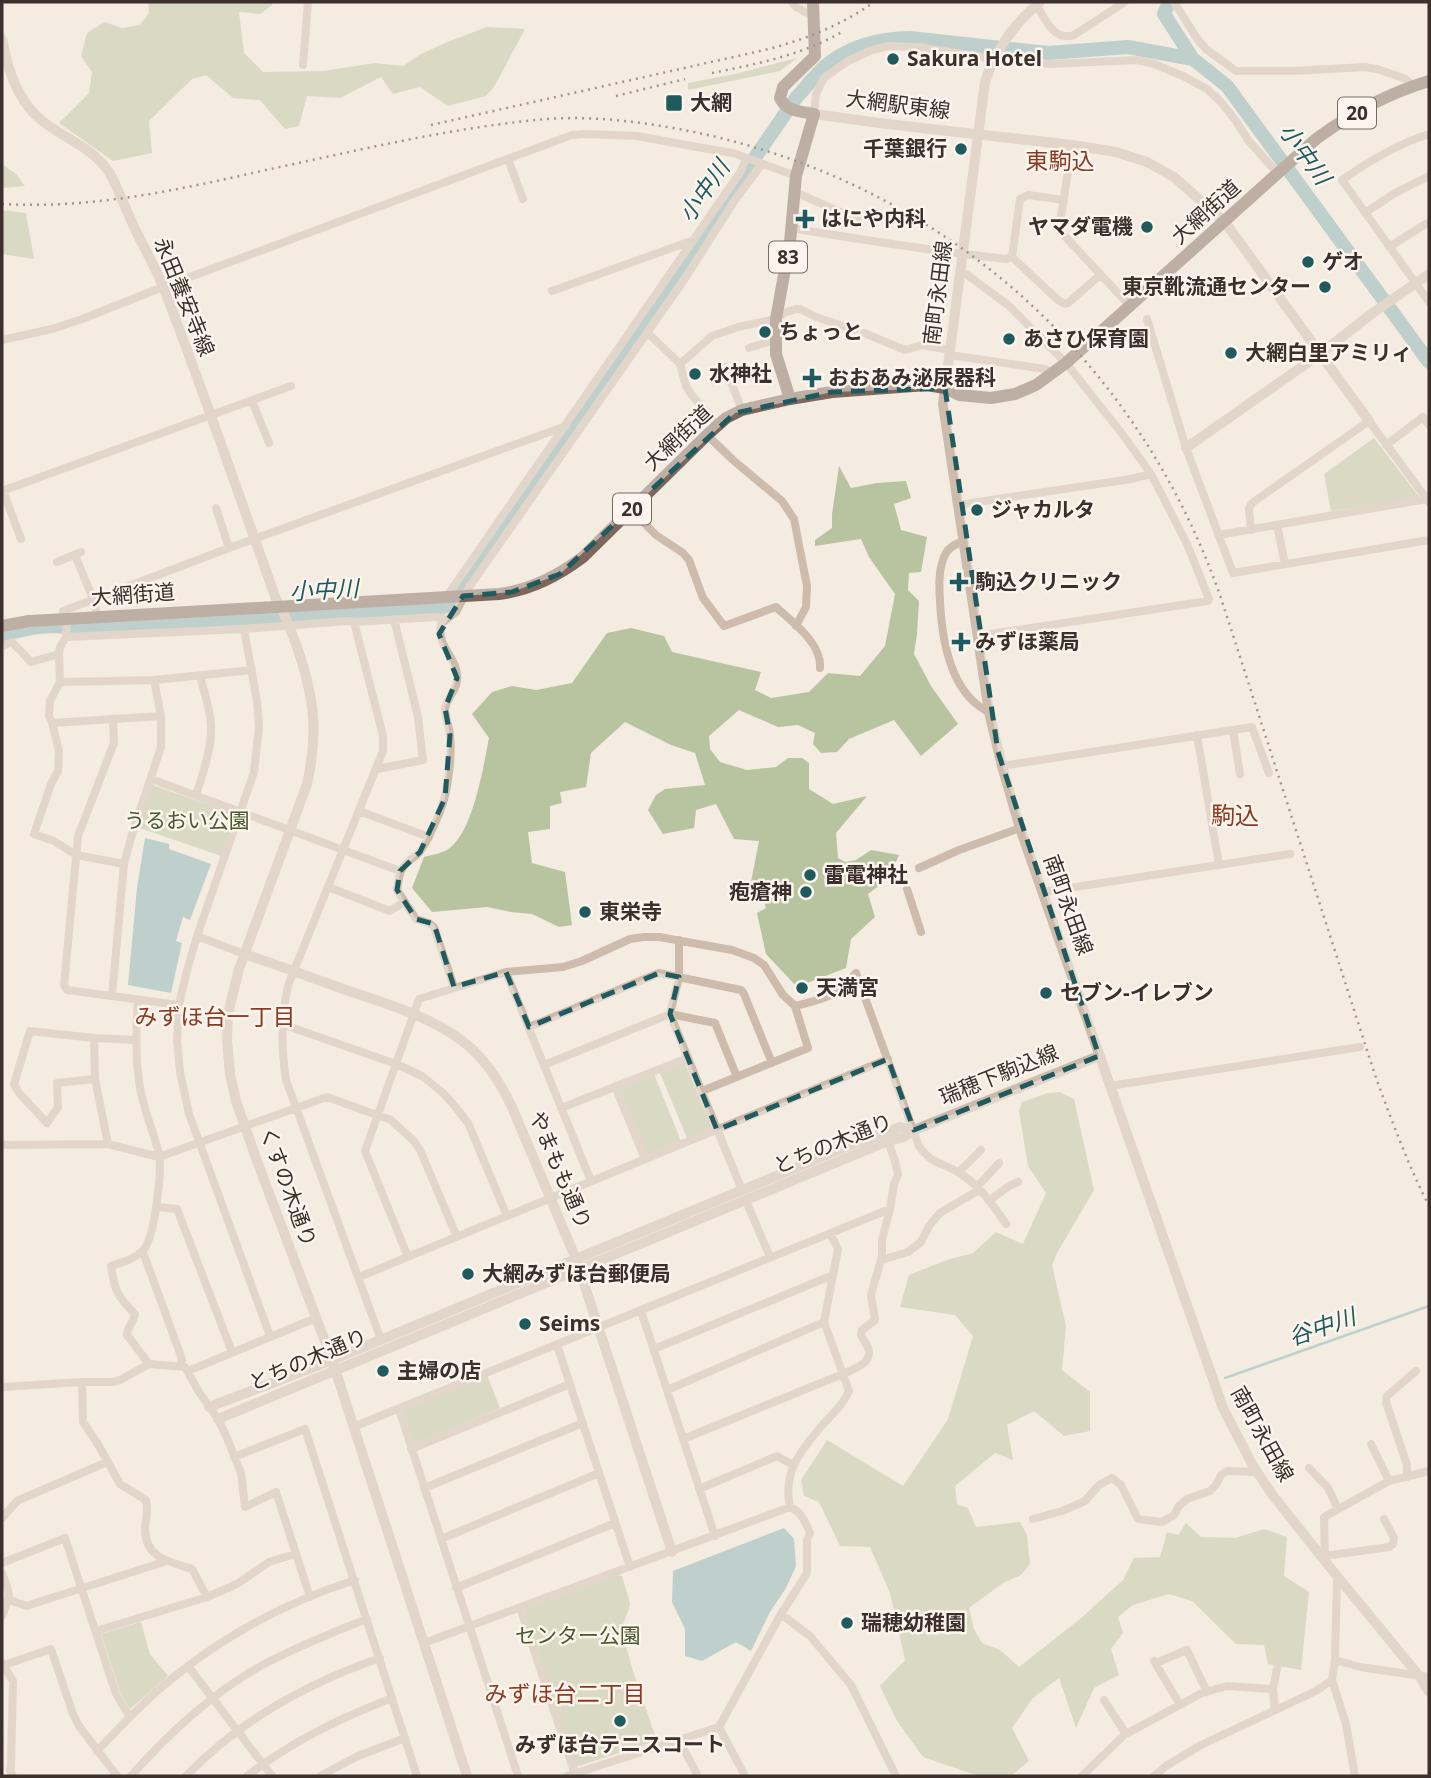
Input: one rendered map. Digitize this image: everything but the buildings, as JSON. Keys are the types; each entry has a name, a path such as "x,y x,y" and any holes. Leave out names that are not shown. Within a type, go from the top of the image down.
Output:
{"main road":[{"path":"814,2 815,56 783,87 780,98 790,110 814,114"},
{"name":"大網街道","path":"2,626 29,621 512,592 549,580 583,557 717,425 742,411 790,400 870,388 927,385 944,388 959,395 991,398 1015,394 1036,385 1066,363 1224,222 1276,169 1293,159 1334,125 1366,107 1429,81"},
{"name":"83","path":"790,400 776,354 776,319 791,228 796,176 814,114"}],"street":[{"path":"303,65 308,2"},
{"path":"792,2 796,8 813,16"},
{"path":"1038,3 1056,34 1065,38 1074,36 1125,2"},
{"name":"南町永田線","path":"1038,3 1018,22 998,52 985,82 951,353 944,388 943,404 989,712 1020,828 1214,1386 1233,1430 1272,1493 1336,1576 1425,1677 1429,1692"},
{"path":"1177,3 1198,40 1236,71 1364,67 1406,79 1413,86"},
{"name":"永田養安寺線","path":"2,39 5,57 28,106 40,119 91,151 103,162 112,178 163,286 280,606"},
{"path":"814,114 816,94 824,78 848,61 872,50 897,45 979,55 998,52 1050,64 1137,60 1154,64 1207,89 1237,121 1248,140 1276,169"},
{"name":"大網駅東線","path":"814,114 1072,145 1116,152 1147,162 1174,177 1224,222 1369,422"},
{"path":"1429,134 1388,150 1342,180 1429,302"},
{"path":"2,340 52,329 572,135 637,136 733,153 796,176"},
{"path":"1072,145 1059,230 1130,306"},
{"path":"447,596 694,240 741,171 746,158"},
{"path":"508,159 523,199"},
{"path":"454,987 434,927 416,919 397,890 400,871 420,852 445,798 450,735 445,708 456,689 457,678 456,669 439,634 441,624 456,611 762,164"},
{"path":"1365,213 1395,193 1429,176"},
{"path":"795,192 858,220"},
{"path":"1012,257 1020,199 1028,195 1064,200"},
{"path":"1389,247 1429,222"},
{"path":"791,228 962,254 1006,259 1012,257"},
{"path":"552,291 694,240"},
{"path":"1012,257 1065,304 1100,275"},
{"path":"960,273 966,274 1008,305 1066,363 1151,474 1187,544 1209,596 1208,601 978,636"},
{"path":"1186,448 1429,274"},
{"path":"680,364 712,336 776,319 790,310 800,309 855,330"},
{"path":"1147,319 1186,448 1233,573 1429,540"},
{"path":"647,332 680,364 686,386 717,425"},
{"path":"864,333 905,350 922,345 951,353 1045,369 1053,373"},
{"path":"749,348 775,340"},
{"path":"725,367 742,411"},
{"path":"21,539 2,491 291,386"},
{"path":"252,401 269,443"},
{"path":"1386,444 1423,417 1429,425"},
{"path":"1218,536 1428,500 1369,422 1252,503 1249,508 1251,530"},
{"path":"124,864 76,855 54,841 34,834 58,771 59,751 49,716 50,701 60,682 60,647 66,637 63,611 566,426"},
{"path":"707,435 782,501 794,519 807,586 806,607 796,626"},
{"path":"958,505 1151,474"},
{"path":"216,508 229,548"},
{"path":"631,510 656,535 689,560 703,598 724,626 776,607 810,640 821,662 820,668"},
{"path":"1277,525 1285,564"},
{"path":"963,541 946,552 942,565 939,590 941,620 947,654 956,675 967,693 981,708 989,712"},
{"path":"57,562 78,553 98,617"},
{"name":"くすの木通り","path":"280,606 310,690 314,744 307,784 239,969 228,1014 230,1074 236,1101 333,1365 467,1776"},
{"path":"66,637 348,621 436,617 446,619"},
{"path":"377,769 423,760 418,717 394,619"},
{"path":"354,622 383,736 383,751 293,971 284,1001 282,1051 286,1080 381,1340"},
{"path":"244,629 257,701 258,748 254,772 241,813 197,936 179,1005 177,1040 188,1114 270,1336"},
{"path":"2,646 12,642 31,662 59,654"},
{"path":"60,682 153,680 252,670"},
{"path":"196,795 209,746 211,724 200,676"},
{"path":"112,996 124,864 161,747 162,716 153,680"},
{"path":"52,723 162,716"},
{"path":"113,719 114,743 78,836 64,985 67,990 179,1005"},
{"path":"1002,766 1252,727 1269,773"},
{"path":"1233,730 1240,774"},
{"path":"1197,735 1219,865"},
{"path":"150,779 400,871"},
{"path":"359,811 429,836"},
{"path":"919,868 1020,828"},
{"path":"1043,892 1290,854"},
{"path":"328,887 390,911 404,902"},
{"path":"907,889 921,932"},
{"path":"197,936 244,954"},
{"path":"408,1257 365,1151 419,999 506,972 564,967 630,939 659,937 732,950 764,965 787,1000 794,1006 808,1048 702,1091"},
{"path":"679,940 679,976 670,1014 770,1257"},
{"name":"やまもも通り","path":"244,954 414,1014 453,1034 487,1066 512,1107 578,1264 671,1552"},
{"path":"506,972 591,1181"},
{"path":"794,1006 822,999 839,991 856,973 916,1140 923,1152 941,1165 959,1172 978,1188 990,1200 1006,1224"},
{"path":"528,1027 659,974 679,976 741,990 772,1063"},
{"path":"138,1000 135,1040 139,1083 159,1157 157,1207 150,1242 143,1251 111,1266 113,1287 120,1299 135,1314 127,1335 149,1364"},
{"path":"544,1065 670,1014 715,1023 737,1077"},
{"path":"282,1024 396,1064 422,1076 442,1092 468,1123 507,1216"},
{"path":"95,1079 57,1083 58,1107 47,1124 14,1084 30,1031 135,1040"},
{"path":"94,1038 95,1079 108,1144"},
{"path":"1110,1086 1360,1047"},
{"name":"瑞穂下駒込線","path":"914,1130 1099,1056"},
{"path":"561,1108 688,1058"},
{"path":"359,1277 888,1059"},
{"path":"615,1086 645,1159"},
{"path":"2,1145 108,1144 159,1157 327,1097 391,1120 414,1142 420,1150 457,1237"},
{"name":"とちの木通り","path":"744,1196 851,1145 900,1127 914,1130"},
{"name":"とちの木通り","path":"209,1406 333,1365 744,1196 904,1137 914,1130"},
{"path":"683,1439 842,1374 862,1365 869,1356 869,1350 861,1335 875,1320 872,1295 898,1174 888,1141"},
{"path":"959,1172 981,1150"},
{"path":"881,1260 908,1252 921,1242 940,1213 978,1188 999,1163"},
{"path":"990,1200 1018,1182"},
{"path":"157,1207 177,1209 232,1352"},
{"path":"353,1427 890,1209"},
{"path":"520,1608 571,1775 719,1727 780,1614 807,1573 807,1540 810,1533 802,1516 790,1507 787,1495 788,1478 793,1465 818,1430 844,1403 849,1391 824,1322 838,1249 830,1233"},
{"path":"143,1251 184,1368 218,1419 241,1473 245,1507 276,1492 310,1597"},
{"name":"とちの木通り","path":"218,1419 381,1340 578,1264"},
{"path":"654,1349 833,1275"},
{"path":"641,1311 715,1536"},
{"path":"2,1387 113,1382 149,1364 184,1368 316,1318"},
{"path":"667,1390 824,1322"},
{"path":"557,1345 630,1567"},
{"path":"1407,1476 1407,1465 1386,1402 1387,1396 1416,1371"},
{"path":"82,1382 83,1422 120,1484 146,1500 148,1508 145,1531 149,1547 167,1561 192,1569 207,1597"},
{"path":"411,1449 570,1384"},
{"path":"399,1409 518,1776"},
{"path":"424,1488 583,1423"},
{"path":"234,1457 305,1429 417,1776"},
{"path":"1371,1444 1390,1481"},
{"path":"699,1489 777,1456 793,1465"},
{"path":"2,1518 17,1501 107,1462"},
{"path":"1309,1468 1328,1488 1338,1509"},
{"path":"1033,1519 1085,1501 1099,1485 1112,1478 1121,1485 1138,1519 1162,1522 1174,1515 1187,1499 1210,1491 1227,1471 1257,1472"},
{"path":"1384,1518 1394,1538 1389,1547 1325,1559 1324,1517 1390,1481 1429,1471"},
{"path":"441,1539 599,1473"},
{"path":"424,1643 790,1507"},
{"path":"456,1588 615,1523"},
{"path":"2,1563 65,1538 116,1695 130,1717"},
{"path":"96,1631 207,1597 237,1584 269,1562 295,1554"},
{"path":"10,1600 26,1606 167,1561"},
{"path":"2,1573 10,1600 2,1616"},
{"path":"1336,1576 1335,1660 1332,1680 1346,1724 1355,1776"},
{"path":"97,1751 153,1695 212,1648 257,1621 330,1588 355,1580"},
{"path":"780,1614 810,1636 851,1685 896,1776"},
{"path":"131,1776 169,1736 213,1698 267,1663 321,1636 367,1619"},
{"path":"8,1773 11,1766 13,1681 3,1664 51,1649 79,1726 117,1776"},
{"path":"1180,1705 1155,1662 1188,1650 1207,1692"},
{"path":"186,1776 238,1731 294,1695 380,1658"},
{"path":"1335,1660 1360,1667 1425,1677"},
{"path":"1275,1710 1273,1689 1278,1664"},
{"path":"188,1666 272,1776"},
{"path":"1154,1776 1202,1745 1316,1691 1332,1680"},
{"path":"1082,1776 1126,1734 1207,1692 1227,1686 1273,1689"},
{"path":"247,1776 288,1747 332,1722 392,1698"},
{"path":"1104,1700 1126,1734"},
{"path":"719,1727 746,1776"},
{"path":"320,1776 358,1756 405,1738"},
{"path":"678,1740 698,1776"}],"highlighted area":[{"path":"945,388 998,752 1099,1056 914,1130 888,1059 717,1130 670,1014 679,977 659,973 529,1027 506,972 454,987 434,924 416,919 397,890 400,871 420,852 445,798 450,735 445,708 457,678 439,634 463,596 512,592 560,574 735,413 832,392"}],"green space":[{"path":"148,2 273,2 260,14 239,12 244,53 263,72 323,71 375,63 403,66 421,54 487,27 525,29 494,87 486,96 448,106 420,87 393,94 381,77 340,98 307,96 299,126 285,129 260,100 233,98 206,75 192,79 149,121 152,153 113,161 59,123 89,93 92,72 81,56 87,33 104,22 122,28 140,25 149,13"},
{"path":"797,58 780,71 688,90 688,83"},
{"path":"2,164 16,174 25,186 2,188"},
{"path":"2,210 26,213 34,259 2,254"},
{"path":"1374,438 1420,498 1331,511 1324,474"},
{"path":"839,466 851,488 906,481 911,498 894,504 901,530 927,537 921,572 909,573 908,590 919,601 914,654 931,686 958,724 921,756 894,720 849,739 837,752 821,753 813,744 815,733 798,725 778,727 739,710 709,736 710,749 720,762 747,770 776,767 788,758 802,758 809,763 809,789 833,804 867,796 836,833 838,858 845,862 856,860 871,850 899,855 889,878 868,894 875,917 851,939 846,968 797,987 766,954 757,913 766,908 763,899 757,899 751,882 759,841 734,839 716,804 696,810 694,828 663,834 648,810 656,795 665,789 705,785 695,753 671,745 625,722 591,753 586,787 560,792 562,803 550,806 550,829 528,832 532,863 565,872 572,925 559,927 532,914 487,907 432,912 412,888 424,857 450,848 465,827 480,781 489,738 472,714 492,692 512,686 536,690 572,683 607,633 631,628 664,636 672,652 761,672 755,690 771,698 809,692 828,673 860,676 885,646 895,594 869,557 861,539 815,546 815,540 832,528"},
{"name":"うるおい公園","path":"152,785 236,814 221,856 137,827"},
{"path":"685,1063 712,1128 687,1138 660,1073"},
{"path":"654,1074 681,1141 647,1155 620,1088"},
{"path":"1060,1092 1074,1099 1094,1190 1052,1265 1066,1326 1062,1370 1090,1392 1090,1431 1064,1436 1034,1411 1007,1425 1013,1460 995,1453 955,1486 957,1504 968,1508 976,1527 1020,1522 1027,1535 1030,1564 1021,1575 1003,1583 969,1608 974,1629 982,1643 1000,1650 1019,1667 1080,1619 1123,1580 1134,1558 1160,1557 1167,1532 1178,1535 1186,1523 1201,1537 1235,1538 1264,1529 1287,1537 1284,1576 1309,1592 1301,1670 1268,1664 1264,1645 1236,1644 1192,1601 1169,1594 1133,1605 1118,1617 1123,1633 1111,1649 1119,1675 1094,1688 1076,1728 1059,1678 1033,1698 1012,1728 1029,1761 1011,1776 978,1776 923,1757 897,1721 880,1686 905,1660 890,1593 870,1547 840,1546 819,1502 804,1496 801,1480 827,1440 903,1486 948,1419 973,1336 955,1315 900,1307 909,1275 973,1253 996,1232 1023,1244 1046,1193 1028,1166 1019,1111 1022,1102"},
{"path":"487,1375 500,1408 414,1444 403,1410"},
{"name":"センター公園","path":"617,1575 622,1576 630,1603 621,1629 657,1741 575,1767 524,1613 526,1609"},
{"path":"141,1622 150,1654 168,1676 130,1709 120,1692 101,1634"}],"water":[{"path":"145,838 169,844 169,849 211,864 190,920 183,917 176,941 182,943 171,993 128,985 137,888"},
{"path":"784,1528 794,1539 796,1566 751,1651 736,1642 702,1661 685,1656 685,1629 672,1602 673,1571"}],"waterway":[{"path":"1169,2 1164,14 1193,59"},
{"name":"小中川","path":"2,635 46,626 73,628 446,606 796,98 831,61 863,45 887,40 910,38 1048,53 1128,47 1193,59 1227,86 1429,362"},
{"name":"谷中川","path":"1225,1378 1429,1306"}],"railway":[{"path":"431,125 769,49 823,30 874,2"},
{"path":"712,73 795,53 842,32"},
{"path":"616,96 685,79"},
{"path":"2,204 102,201 200,184 468,129 536,120 579,118 644,123 708,135 797,161 880,198 956,244 1025,299 1087,363 1141,434 1185,513 1221,598 1376,1078 1407,1159 1429,1206"}],"place":[{"name":"Sakura Hotel","path":"893,59"},
{"name":"大網","path":"674,103"},
{"name":"千葉銀行","path":"961,149"},
{"name":"はにや内科","path":"805,219"},
{"name":"ヤマダ電機","path":"1147,227"},
{"name":"ゲオ","path":"1308,262"},
{"name":"東京靴流通センター","path":"1325,287"},
{"name":"ちょっと","path":"765,332"},
{"name":"あさひ保育園","path":"1009,339"},
{"name":"大網白里アミリィ","path":"1231,353"},
{"name":"水神社","path":"695,374"},
{"name":"おおあみ泌尿器科","path":"812,378"},
{"name":"ジャカルタ","path":"977,510"},
{"name":"駒込クリニック","path":"959,582"},
{"name":"みずほ薬局","path":"961,642"},
{"name":"雷電神社","path":"810,875"},
{"name":"疱瘡神","path":"806,892"},
{"name":"東栄寺","path":"585,912"},
{"name":"天満宮","path":"802,988"},
{"name":"セブン-イレブン","path":"1046,993"},
{"name":"大網みずほ台郵便局","path":"468,1274"},
{"name":"Seims","path":"525,1324"},
{"name":"主婦の店","path":"383,1371"},
{"name":"瑞穂幼稚園","path":"847,1623"},
{"name":"みずほ台テニスコート","path":"620,1721"}],"district":[{"name":"東駒込","path":"1060,161"},
{"name":"駒込","path":"1235,816"},
{"name":"みずほ台一丁目","path":"215,1017"},
{"name":"みずほ台二丁目","path":"565,1694"}]}
